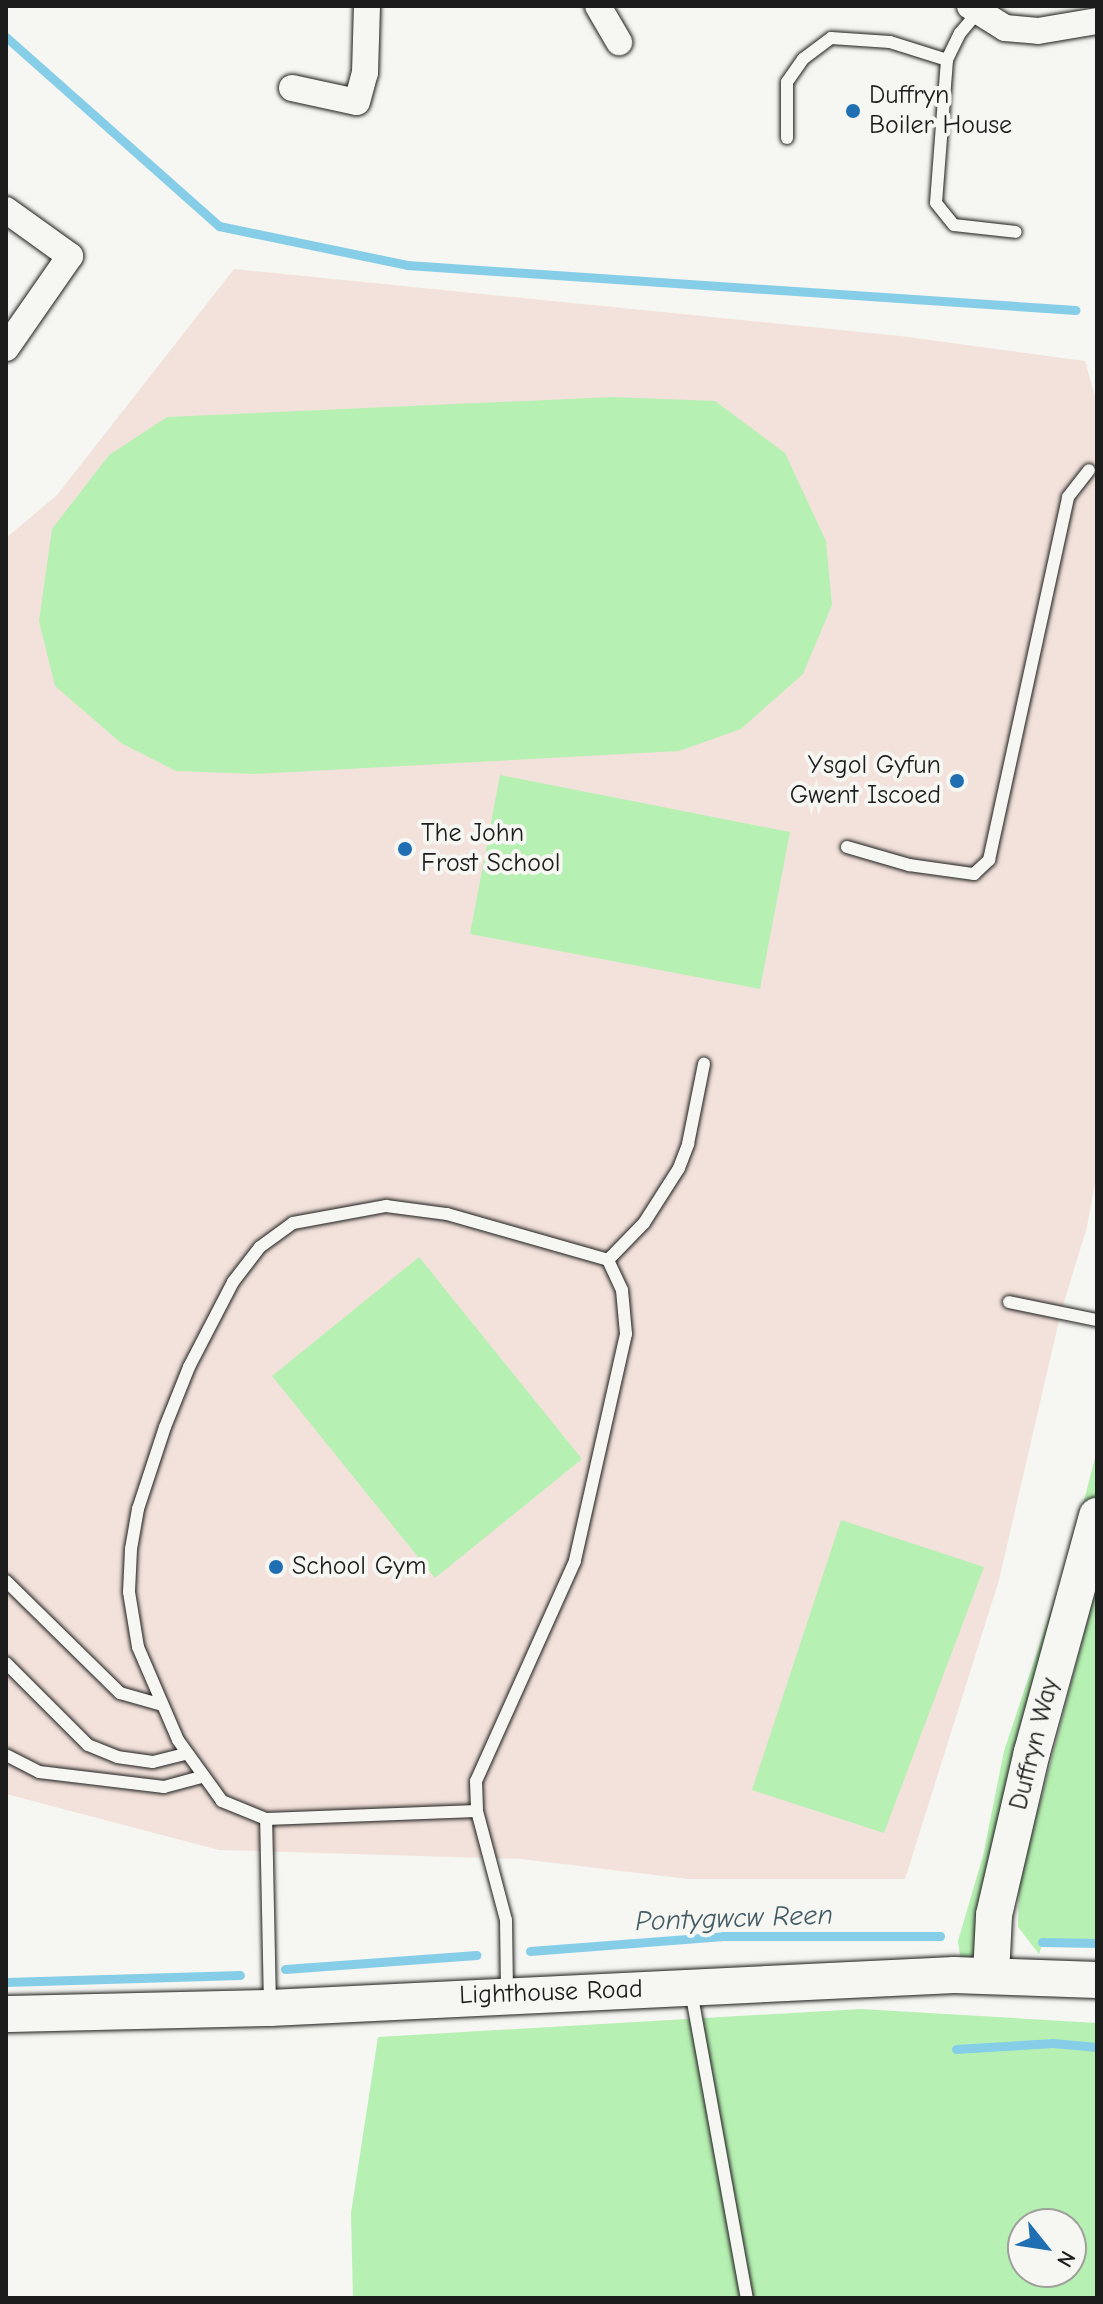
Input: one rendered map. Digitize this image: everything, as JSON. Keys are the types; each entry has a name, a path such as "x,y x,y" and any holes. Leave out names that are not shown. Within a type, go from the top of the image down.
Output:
{"main road":[{"name":"Duffryn Way","path":"991,1975 994,1915 1028,1767 1097,1516"},
{"name":"Lighthouse Road","path":"6,2014 270,2008 991,1975 1097,1980"}],"street":[{"path":"292,88 357,102 365,73 367,6"},
{"path":"598,6 619,42"},
{"path":"974,9 1005,28 1038,31 1097,21"},
{"path":"6,210 70,256 6,348"}],"lane":[{"path":"974,9 947,60 939,131 936,203 954,225 1016,232"},
{"path":"787,138 787,82 803,59 831,38 890,42 947,60"},
{"path":"847,847 909,865 974,874 989,860 1068,497 1089,470"},
{"path":"608,1260 644,1223 679,1168 688,1144 704,1064"},
{"path":"477,1811 266,1819 222,1801 186,1754 138,1647 129,1592 131,1549 138,1509 165,1427 189,1367 233,1282 260,1247 293,1223 386,1206 447,1214 608,1260 622,1290 626,1334 575,1561 476,1781 477,1811 506,1920 507,1995"},
{"path":"1009,1302 1097,1320"},
{"path":"6,1581 120,1693 162,1705"},
{"path":"6,1663 88,1745 117,1757 153,1762 186,1754"},
{"path":"6,1755 39,1772 164,1787 201,1777"},
{"path":"266,1819 270,2008"},
{"path":"690,1988 747,2298"}],"shaded area":[{"name":"The John Frost School","path":"234,269 900,336 1085,361 1097,403 1097,1172 1087,1227 1061,1312 999,1580 905,1879 688,1879 521,1859 219,1850 6,1794 6,538 57,495"}],"green space":[{"path":"613,397 715,401 785,453 826,541 832,605 803,674 741,729 679,751 255,774 176,771 121,743 55,686 39,621 52,529 109,455 167,417"},
{"path":"500,775 790,832 760,989 470,934"},
{"path":"419,1257 582,1459 435,1578 272,1376"},
{"path":"1097,1450 1097,1489 1033,1712 975,1952 970,1958 960,1956 958,1941 983,1856 1004,1751 1072,1547"},
{"path":"841,1520 984,1567 884,1833 752,1790"},
{"path":"1097,1584 1097,1943 1043,1942 1039,1954 1018,1927 1019,1883"},
{"path":"861,2009 1097,2023 1097,2298 353,2298 351,2213 378,2037"}],"waterway":[{"path":"6,37 219,226 407,265 1075,310"},
{"name":"Pontygwcw Reen","path":"530,1951 723,1936 940,1936"},
{"name":"Pontygwcw Reen","path":"1042,1942 1097,1943"},
{"name":"Pontygwcw Reen","path":"285,1969 476,1955"},
{"name":"Pontygwcw Reen","path":"6,1982 240,1975"},
{"path":"956,2049 1053,2043 1097,2047"}],"place":[{"name":"Duffryn Boiler House","path":"853,111"},
{"name":"Ysgol Gyfun Gwent Iscoed","path":"957,781"},
{"name":"The John Frost School","path":"405,849"},
{"name":"School Gym","path":"276,1567"}]}
